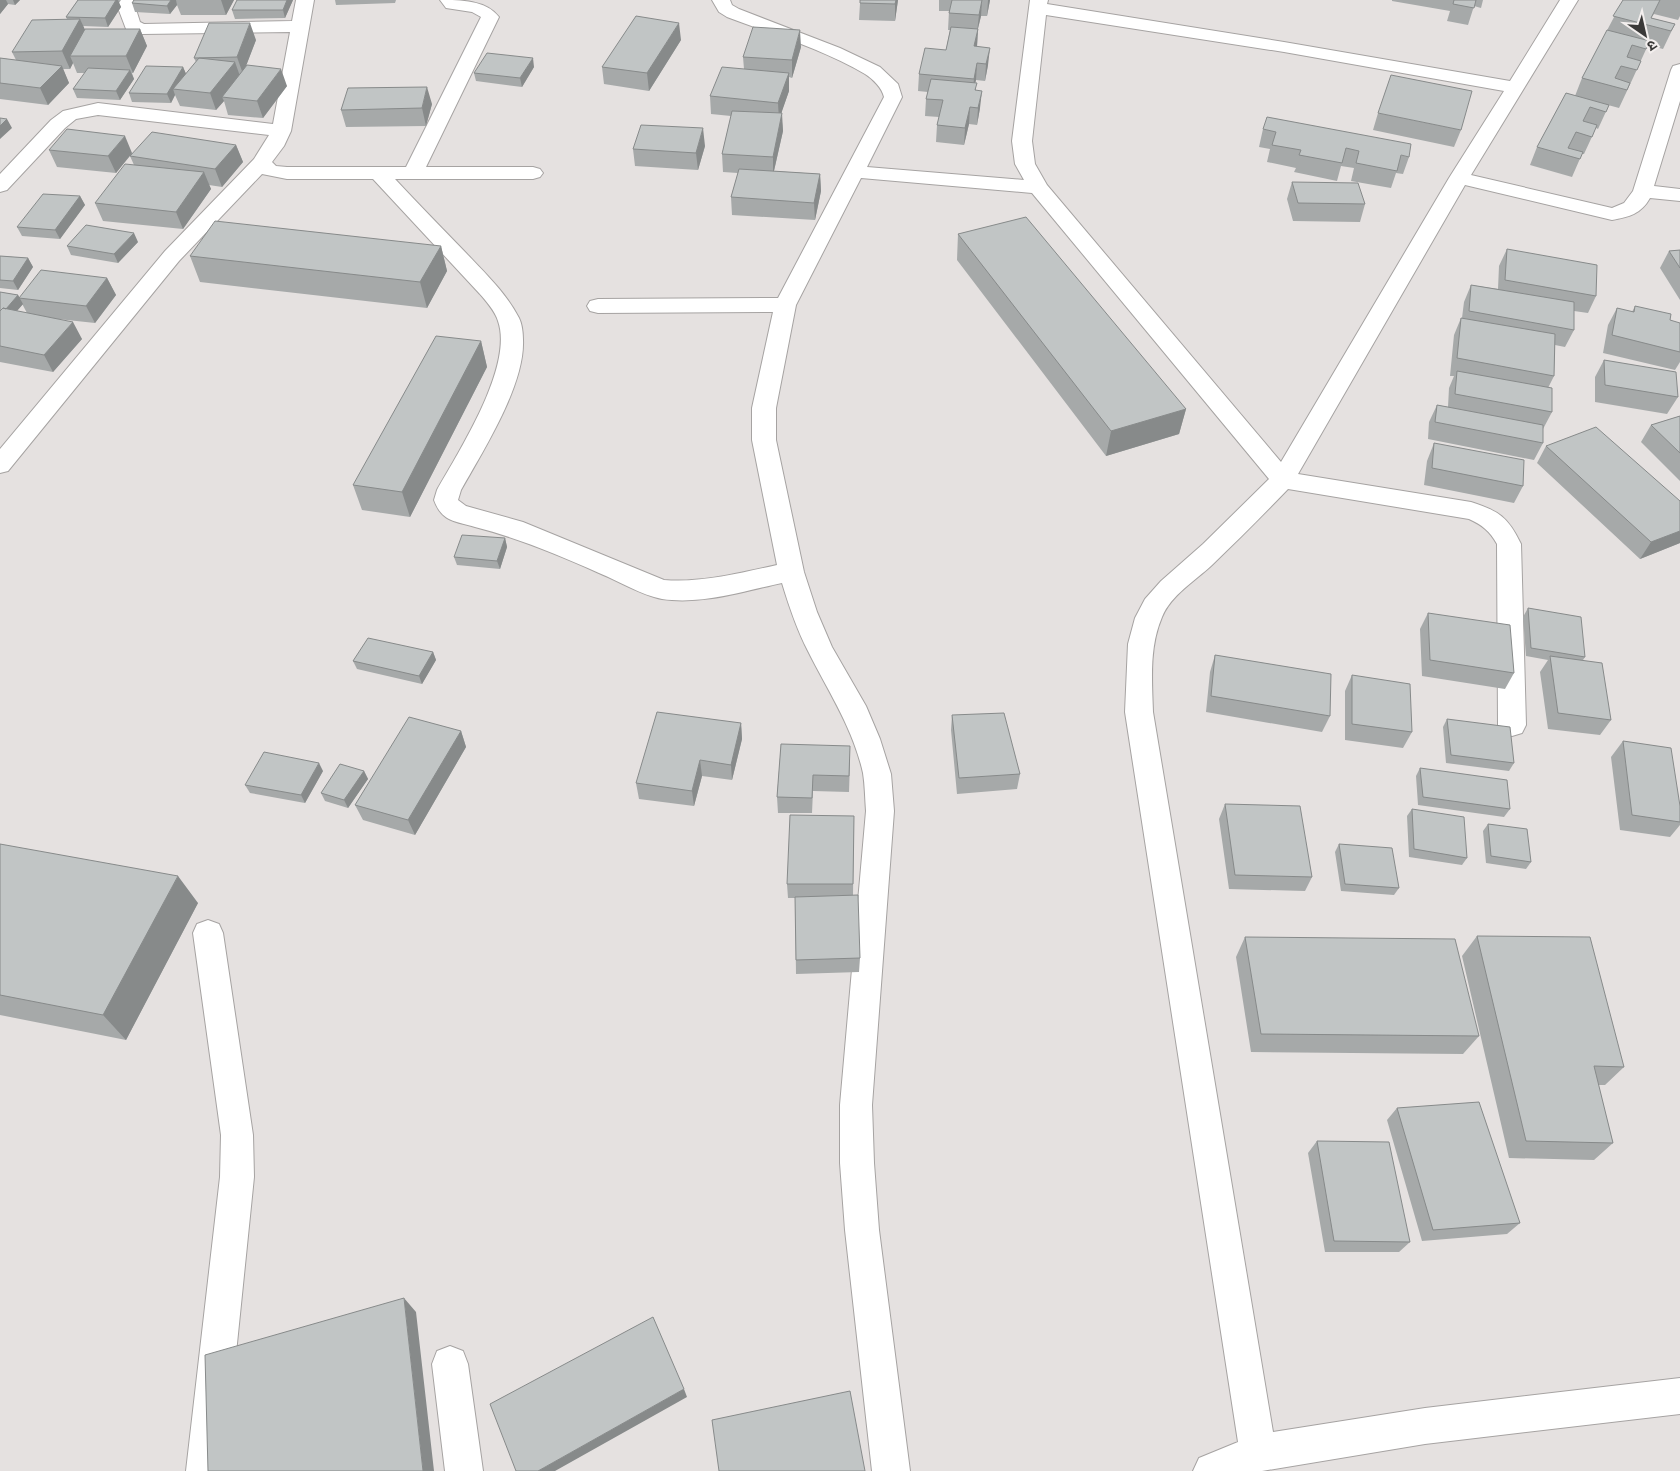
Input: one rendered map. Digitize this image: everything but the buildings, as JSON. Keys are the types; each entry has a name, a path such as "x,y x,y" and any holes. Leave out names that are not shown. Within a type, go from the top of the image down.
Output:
{"street":[{"path":"124,0 132,25 142,29 299,26"},
{"path":"0,465 172,256 261,163 274,146 282,130 299,26 306,0"},
{"path":"413,173 490,17 488,12 481,9 452,4 449,0"},
{"path":"721,0 725,8 733,13 834,52 873,71 891,88 893,97 856,172 785,305 764,408 764,440 791,572 804,612 820,649 852,706 866,739 877,774 880,811 856,1105 862,1230 891,1471"},
{"path":"1258,1453 1139,712 1139,667 1146,626 1155,606 1283,480 1458,178 1569,0"},
{"path":"1512,724 1509,544 1502,528 1491,518 1471,511 1283,480 1038,187 1025,164 1022,141 1038,4 1514,87"},
{"path":"1458,178 1612,214 1628,212 1638,203 1643,191 1680,70"},
{"path":"0,186 58,124 70,115 84,111 98,110 282,130"},
{"path":"261,163 270,171 287,173 533,173"},
{"path":"856,172 1038,187"},
{"path":"378,173 487,288 501,306 510,324 511,346 506,376 490,412 449,490 446,500 449,508 458,513 514,528 554,543 661,589 682,592 706,589 791,572"},
{"path":"1643,191 1680,195"},
{"path":"598,306 785,305"},
{"path":"205,1471 237,1177 237,1135 208,933"},
{"path":"450,1364 464,1471"},
{"path":"1212,1471 1258,1453 1426,1426 1680,1396"}]}
